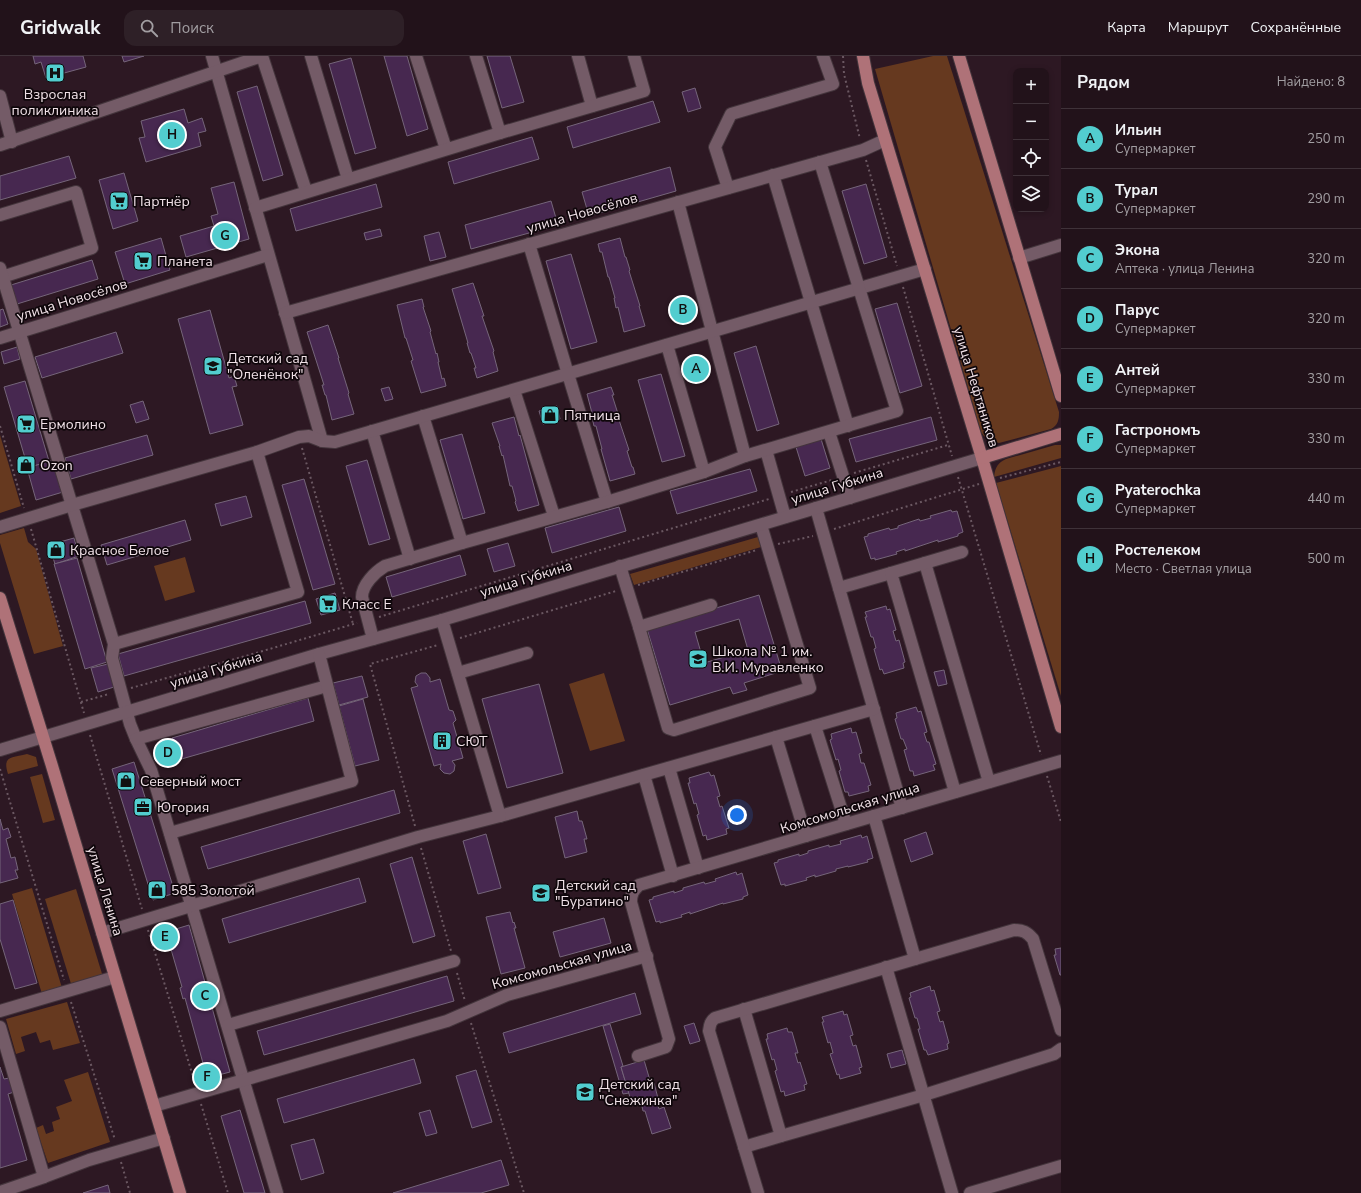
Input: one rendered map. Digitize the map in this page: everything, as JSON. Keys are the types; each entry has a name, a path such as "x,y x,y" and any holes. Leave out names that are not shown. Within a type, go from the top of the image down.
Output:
{"main road":[{"name":"улица Нефтяников","path":"863,56 868,83 982,458 1061,727"},
{"path":"959,56 1061,396"},
{"name":"улица Губкина","path":"982,458 1061,434"},
{"name":"улица Ленина","path":"0,598 180,1193"}],"street":[{"path":"212,56 322,441"},
{"path":"0,145 110,109 262,56 306,191"},
{"path":"311,56 348,179"},
{"path":"416,56 446,149"},
{"path":"476,56 500,133"},
{"path":"578,56 592,106"},
{"path":"255,208 306,191 644,91 634,56"},
{"path":"728,188 716,147 731,114 833,84 824,56"},
{"path":"0,96 12,142"},
{"name":"улица Новосёлов","path":"285,313 863,150 885,140"},
{"path":"373,639 362,597 364,589 377,571 385,566 554,516 607,502 704,472 745,456 898,411 820,162"},
{"path":"773,175 848,426"},
{"path":"0,215 76,192 92,248 1,272 114,644 112,658 121,690 136,738 151,770 277,1193"},
{"path":"678,202 745,456"},
{"path":"529,244 607,502"},
{"path":"1019,258 1061,245"},
{"name":"улица Новосёлов","path":"0,338 268,255"},
{"path":"0,528 72,505 257,452 299,437 309,436 322,441 335,442 372,432 925,269"},
{"path":"667,345 704,472"},
{"path":"514,390 554,516"},
{"path":"423,416 462,543"},
{"path":"372,432 410,559"},
{"path":"829,432 842,477 850,498"},
{"path":"766,450 785,518"},
{"path":"114,644 298,592 257,452"},
{"name":"улица Губкина","path":"0,750 128,713 319,654 442,620 982,458"},
{"path":"816,508 902,808"},
{"path":"620,566 668,728 674,730 810,688 761,525"},
{"path":"839,588 962,552"},
{"path":"925,563 989,782"},
{"path":"891,573 955,792"},
{"path":"639,627 711,605"},
{"path":"442,620 500,816"},
{"path":"458,673 527,653"},
{"path":"170,834 352,781 319,654"},
{"path":"136,738 327,686"},
{"path":"102,933 418,837 500,816 874,710"},
{"path":"815,726 846,824"},
{"path":"776,737 806,836"},
{"name":"Комсомольская улица","path":"154,1106 447,1022 507,995 647,956 631,902 633,890 639,885 1061,761"},
{"path":"669,768 698,868"},
{"path":"644,775 673,876"},
{"path":"874,816 915,959"},
{"path":"758,1193 709,1031 710,1025 715,1018 1014,930 1021,930 1028,932 1033,939 1061,1030"},
{"path":"638,1056 666,1047 669,1039 647,956"},
{"path":"228,1025 454,961"},
{"path":"886,967 952,1193"},
{"path":"0,1010 115,977"},
{"path":"744,1009 781,1136"},
{"path":"0,1027 44,1178"},
{"path":"744,1147 924,1095 1054,1054 1061,1049"},
{"path":"0,1192 44,1178 89,1160 164,1138"},
{"path":"970,1193 1010,1188 1061,1166"}],"path":[{"path":"843,56 844,74 863,150 948,445 1061,822"},
{"path":"0,426 145,921 228,1193"},
{"path":"299,437 352,624"},
{"path":"81,702 368,620 948,445"},
{"path":"524,1193 468,1013 370,664 768,547 823,533 961,489 1061,462"}],"shaded area":[{"path":"933,56 947,56 1059,412 1058,422 1051,429 999,443 987,440 981,432 875,69"},
{"path":"0,435 21,506 0,513"},
{"path":"1055,445 1061,445 1061,458 994,477 997,466 1006,459"},
{"path":"1061,466 1061,696 996,483"},
{"path":"24,528 28,542 36,549 63,646 34,654 0,543 0,535"},
{"path":"758,537 761,547 634,585 630,574"},
{"path":"185,557 195,592 165,601 154,566"},
{"path":"604,673 625,741 590,751 569,684"},
{"path":"27,754 36,757 38,766 8,774 6,768 7,760"},
{"path":"42,774 55,820 43,823 30,777"},
{"path":"32,888 62,988 42,994 12,894"},
{"path":"76,889 103,977 72,987 45,899"},
{"path":"67,1002 80,1043 53,1050 50,1040 40,1043 36,1032 21,1037 25,1051 16,1054 6,1019"},
{"path":"88,1072 110,1142 48,1163 36,1128 43,1125 46,1134 54,1131 52,1122 60,1119 56,1107 72,1101 64,1080"}],"building":[{"name":"Взрослая поликлиника","path":"33,56 83,56 86,67 46,78 41,62 35,64"},
{"path":"122,56 144,56 124,62"},
{"path":"384,56 407,56 428,129 407,136"},
{"path":"487,56 510,56 524,102 502,108"},
{"path":"351,58 376,148 355,154 329,64"},
{"path":"257,86 283,175 263,181 237,92"},
{"path":"695,88 701,108 688,112 682,92"},
{"path":"653,101 660,122 573,148 567,127"},
{"path":"184,109 188,123 202,118 206,131 198,133 201,146 146,162 139,138 145,137 141,121"},
{"path":"532,137 539,159 454,184 448,162"},
{"path":"69,156 76,178 0,200 0,176"},
{"path":"670,167 676,191 589,216 582,192"},
{"name":"Партнёр","path":"124,173 138,221 113,229 99,180"},
{"path":"234,182 249,239 186,257 180,236 214,226 211,216 218,214 211,188"},
{"path":"376,184 382,207 296,231 290,209"},
{"path":"866,184 887,257 864,264 842,191"},
{"path":"551,201 558,225 471,249 465,225"},
{"path":"380,229 382,236 366,240 364,233"},
{"path":"439,232 446,257 430,261 424,236"},
{"name":"Планета","path":"161,238 170,270 125,284 115,252"},
{"path":"620,238 645,326 624,332 618,307 616,308 615,298 602,252 600,252 598,244"},
{"path":"571,254 597,342 571,349 546,261"},
{"path":"92,260 98,279 17,304 11,285"},
{"path":"473,283 494,351 498,371 477,378 474,368 476,368 470,353 452,289"},
{"path":"422,299 436,354 437,353 442,379 444,378 446,386 421,393 411,361 413,360 405,338 397,305"},
{"path":"691,300 695,314 674,320 670,307"},
{"path":"897,303 922,386 900,393 875,309"},
{"path":"3,309 8,324 0,327 0,310"},
{"path":"210,310 229,378 234,376 237,386 232,387 243,425 210,434 178,319"},
{"path":"328,325 339,358 354,414 332,420 322,385 324,385 307,332"},
{"path":"116,332 123,353 42,378 35,357"},
{"path":"756,346 779,424 757,431 734,353"},
{"path":"17,347 20,359 4,364 1,352"},
{"path":"702,357 707,377 691,381 685,362"},
{"path":"661,374 685,456 662,462 638,380"},
{"name":"Ермолино","path":"25,381 49,461 28,468 4,387"},
{"path":"389,387 393,399 385,401 381,389"},
{"path":"611,387 619,420 629,450 627,451 635,474 610,481 596,426 594,426 587,394"},
{"path":"143,401 149,419 136,423 130,405"},
{"path":"557,406 560,419 543,424 539,411"},
{"path":"514,417 539,505 518,511 512,486 510,486 503,455 502,456 492,423"},
{"path":"931,417 937,440 856,462 849,439"},
{"path":"462,434 485,513 463,519 440,440"},
{"path":"147,435 153,455 71,479 65,458"},
{"path":"821,439 830,468 805,476 796,447"},
{"path":"54,460 63,492 36,500 27,468"},
{"path":"367,460 390,539 369,545 346,466"},
{"path":"750,469 757,491 677,514 670,491"},
{"path":"304,479 335,584 313,590 282,485"},
{"path":"246,496 252,517 221,526 215,504"},
{"path":"619,507 626,531 552,553 545,528"},
{"path":"951,510 952,512 957,511 963,532 958,534 958,536 938,542 938,540 905,551 905,549 896,552 897,554 875,560 875,558 871,559 864,537 868,536 868,534 889,528 890,530 898,528 898,526 919,519 920,521 931,518 930,516"},
{"path":"185,520 191,540 107,565 101,545"},
{"path":"74,538 79,556 55,564 49,545"},
{"path":"508,543 515,566 494,572 487,549"},
{"path":"460,555 466,575 392,597 386,577"},
{"path":"77,558 107,662 85,669 54,564"},
{"name":"Класс Е","path":"335,593 340,610 321,615 316,599"},
{"path":"759,595 782,671 744,683 747,690 733,694 730,687 670,705 647,629","holes":["739,619 748,650 704,663 695,632"]},
{"path":"305,601 311,623 124,676 118,654"},
{"path":"886,606 887,610 890,609 896,630 893,631 896,641 899,640 905,662 903,663 904,668 884,674 882,669 880,670 874,649 876,648 873,637 871,637 865,612"},
{"path":"108,664 114,687 98,692 91,668"},
{"path":"944,670 947,684 938,686 934,672"},
{"name":"СЮТ","path":"421,673 426,673 430,678 430,682 440,679 449,710 453,711 456,720 453,723 463,758 452,761 455,765 454,771 450,774 444,773 440,769 441,764 434,766 411,688 418,686 415,682 416,676"},
{"path":"362,676 368,697 339,705 333,683"},
{"path":"539,684 563,773 507,788 482,699"},
{"path":"308,698 314,721 178,760 172,738"},
{"path":"363,699 379,760 355,766 339,706"},
{"path":"916,707 918,712 921,711 927,732 924,733 927,742 929,742 936,764 933,765 935,770 914,776 913,771 910,771 904,750 907,749 903,739 901,739 895,719 897,718 896,713"},
{"path":"851,728 852,733 856,732 862,753 859,754 861,763 864,763 871,785 868,786 869,791 849,796 848,792 845,792 839,771 841,770 838,759 836,760 830,740 832,739 831,734"},
{"path":"173,741 178,760 163,765 157,745"},
{"path":"134,762 175,893 153,900 112,769"},
{"path":"709,772 711,776 714,775 720,796 717,797 720,807 722,806 729,828 726,829 727,834 707,840 706,835 703,836 697,815 699,814 696,803 694,804 688,783 690,783 689,778"},
{"path":"394,790 400,813 208,869 201,847"},
{"path":"577,811 579,821 582,821 587,839 584,839 587,852 565,858 555,817"},
{"path":"0,819 3,830 8,828 11,837 6,839 11,858 15,857 18,870 15,870 18,878 0,883"},
{"path":"926,832 933,854 911,862 904,840"},
{"path":"486,834 501,888 478,894 463,841"},
{"path":"861,835 862,838 867,836 873,858 867,860 868,862 836,869 836,871 815,877 815,875 806,878 807,880 785,886 785,884 781,885 774,863 778,862 778,860 799,854 799,856 808,853 808,851 829,845 829,847 841,844 840,841"},
{"path":"412,857 435,936 413,943 390,864"},
{"path":"736,872 737,875 742,873 748,895 743,897 743,899 723,903 690,914 690,912 681,915 682,917 660,923 660,921 656,922 649,900 653,899 653,897 674,891 674,893 683,890 683,888 704,882 705,884 716,881 715,879"},
{"path":"359,878 366,902 229,943 222,919"},
{"path":"13,900 37,983 15,989 0,939 0,904"},
{"path":"510,912 516,928 514,928 525,968 501,974 486,917"},
{"path":"604,918 611,943 560,957 553,932"},
{"path":"189,925 230,1072 207,1078 185,998 183,999 180,988 182,987 168,939 162,940 161,935"},
{"path":"1061,948 1060,975 1054,955 1056,955 1055,949"},
{"path":"447,976 454,1001 264,1055 257,1031"},
{"path":"930,986 931,991 934,990 940,1011 937,1012 940,1022 943,1021 949,1043 947,1044 948,1049 928,1055 926,1050 924,1050 918,1029 920,1029 917,1018 915,1018 909,998 911,997 910,993"},
{"path":"635,993 641,1014 509,1053 503,1033"},
{"path":"843,1011 844,1015 847,1014 853,1035 850,1036 853,1046 856,1045 862,1067 859,1068 861,1073 840,1079 839,1074 837,1075 830,1054 833,1053 830,1042 828,1043 822,1017"},
{"path":"694,1023 700,1041 690,1044 684,1026"},
{"path":"610,1024 623,1066 621,1067 629,1093 623,1094 603,1026"},
{"path":"787,1028 788,1032 792,1032 798,1053 795,1053 798,1063 800,1062 807,1084 804,1085 805,1090 785,1096 784,1091 781,1092 775,1071 777,1070 774,1059 772,1060 766,1039 768,1039 767,1034"},
{"path":"902,1050 906,1064 891,1068 887,1054"},
{"path":"414,1059 421,1083 284,1123 277,1099"},
{"path":"644,1060 651,1084 654,1083 659,1102 657,1103 659,1109 664,1107 671,1128 652,1134 641,1102 632,1104 621,1067"},
{"path":"0,1067 4,1079 9,1078 14,1092 8,1094 27,1160 0,1168"},
{"path":"476,1070 492,1122 472,1128 456,1076"},
{"path":"240,1110 265,1193 244,1193 221,1116"},
{"path":"430,1110 437,1133 426,1136 419,1113"},
{"path":"314,1139 324,1173 301,1180 291,1145"},
{"path":"501,1160 509,1185 481,1193 393,1193"},
{"path":"108,1185 110,1193 83,1193"}],"place":[{"name":"Взрослая поликлиника","path":"55,73"},
{"name":"Ростелеком","path":"172,135"},
{"name":"Партнёр","path":"119,201"},
{"name":"Pyaterochka","path":"225,236"},
{"name":"Планета","path":"143,261"},
{"name":"Турал","path":"683,310"},
{"name":"Детский сад \"Оленёнок\"","path":"213,366"},
{"name":"Ильин","path":"696,369"},
{"name":"Пятница","path":"550,415"},
{"name":"Ермолино","path":"26,424"},
{"name":"Ozon","path":"26,465"},
{"name":"Красное Белое","path":"56,550"},
{"name":"Класс Е","path":"328,604"},
{"name":"Школа № 1 им. В.И. Муравленко","path":"698,659"},
{"name":"СЮТ","path":"442,741"},
{"name":"Парус","path":"168,753"},
{"name":"Северный мост","path":"126,781"},
{"name":"Югория","path":"143,807"},
{"name":"585 Золотой","path":"157,890"},
{"name":"Детский сад \"Буратино\"","path":"541,893"},
{"name":"Антей","path":"165,937"},
{"name":"Экона","path":"205,996"},
{"name":"Гастрономъ","path":"207,1077"},
{"name":"Детский сад \"Снежинка\"","path":"585,1092"}]}
